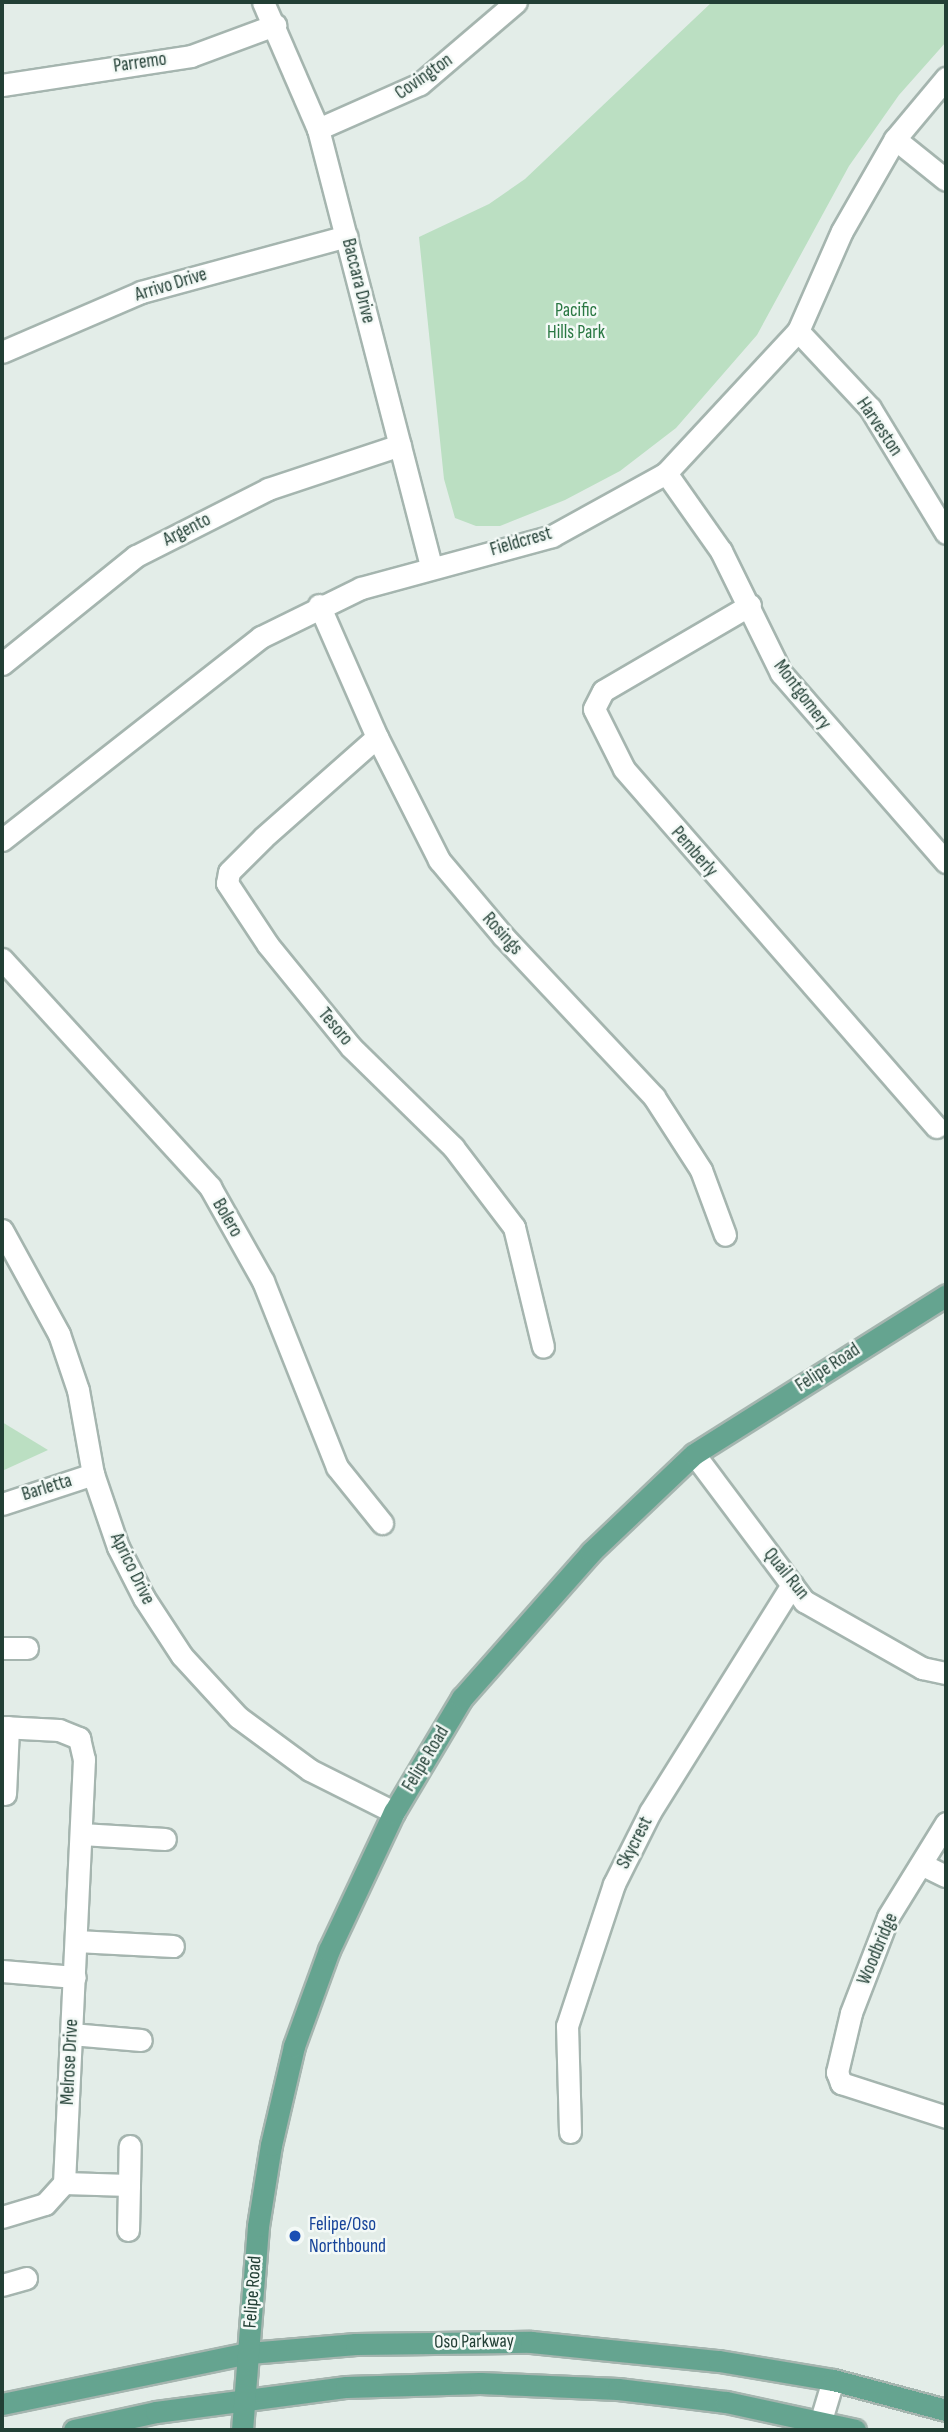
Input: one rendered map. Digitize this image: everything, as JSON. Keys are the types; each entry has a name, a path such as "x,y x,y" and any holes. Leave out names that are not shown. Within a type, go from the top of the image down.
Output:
{"main road":[{"name":"Felipe Road","path":"242,2430 258,2227 294,2046 329,1950 394,1812 462,1698 591,1552 694,1454 946,1295"},
{"name":"Oso Parkway","path":"2,2404 249,2353 356,2344 531,2342 631,2349 833,2380 946,2410"},
{"path":"74,2430 246,2399 346,2387 543,2384 726,2402 819,2425 855,2430"}],"street":[{"name":"Baccara Drive","path":"263,2 318,129 430,567"},
{"name":"Covington","path":"318,129 420,84 516,2"},
{"name":"Parremo","path":"2,85 191,56 275,25"},
{"name":"Fieldcrest","path":"2,840 261,636 319,605 430,567 552,536 666,473 798,331 842,231 895,139 946,78"},
{"path":"895,139 946,180"},
{"name":"Arrivo Drive","path":"2,352 141,292 347,236"},
{"name":"Harveston","path":"798,331 870,408 946,533"},
{"name":"Argento","path":"2,664 136,556 268,489 400,445"},
{"name":"Montgomery","path":"666,473 721,551 750,605 781,673 946,862"},
{"name":"Rosings","path":"319,605 377,737 439,860 503,936 654,1097 701,1170 725,1235"},
{"name":"Pemberly","path":"750,605 603,691 594,709 624,769 936,1127"},
{"name":"Tesoro","path":"377,737 255,846 229,872 227,883 268,945 351,1047 453,1147 514,1227 543,1347"},
{"name":"Bolero","path":"2,959 210,1187 263,1281 337,1467 382,1523"},
{"name":"Aprico Drive","path":"2,1230 59,1334 78,1390 93,1474 118,1547 144,1598 182,1656 238,1717 310,1770 394,1812"},
{"name":"Quail Run","path":"694,1454 804,1601 922,1668 946,1673"},
{"name":"Barletta","path":"2,1504 93,1474"},
{"name":"Skycrest","path":"569,2132 567,2026 614,1884 650,1812 792,1585"},
{"path":"2,1648 27,1648"},
{"path":"5,1727 5,1794"},
{"name":"Melrose Drive","path":"5,1727 59,1730 79,1738 84,1759 64,2183"},
{"name":"Woodbridge","path":"946,1824 923,1865 888,1917 851,2013 837,2071 841,2083 946,2117"},
{"path":"81,1834 164,1839"},
{"path":"923,1865 946,1876"},
{"path":"76,1941 173,1946"},
{"path":"2,1972 75,1977"},
{"path":"71,2034 141,2040"},
{"path":"128,2230 130,2146"},
{"path":"2,2214 45,2204 64,2183 129,2185"},
{"path":"2,2285 26,2278"},
{"path":"819,2425 833,2380"}],"green space":[{"name":"Pacific Hills Park","path":"712,2 946,2 946,42 899,95 849,166 757,335 676,428 620,471 565,500 500,526 476,526 455,518 444,479 419,237 489,204 525,179"},
{"path":"2,1422 48,1450 2,1471"}],"place":[{"name":"Felipe/Oso Northbound","path":"295,2236"}]}
